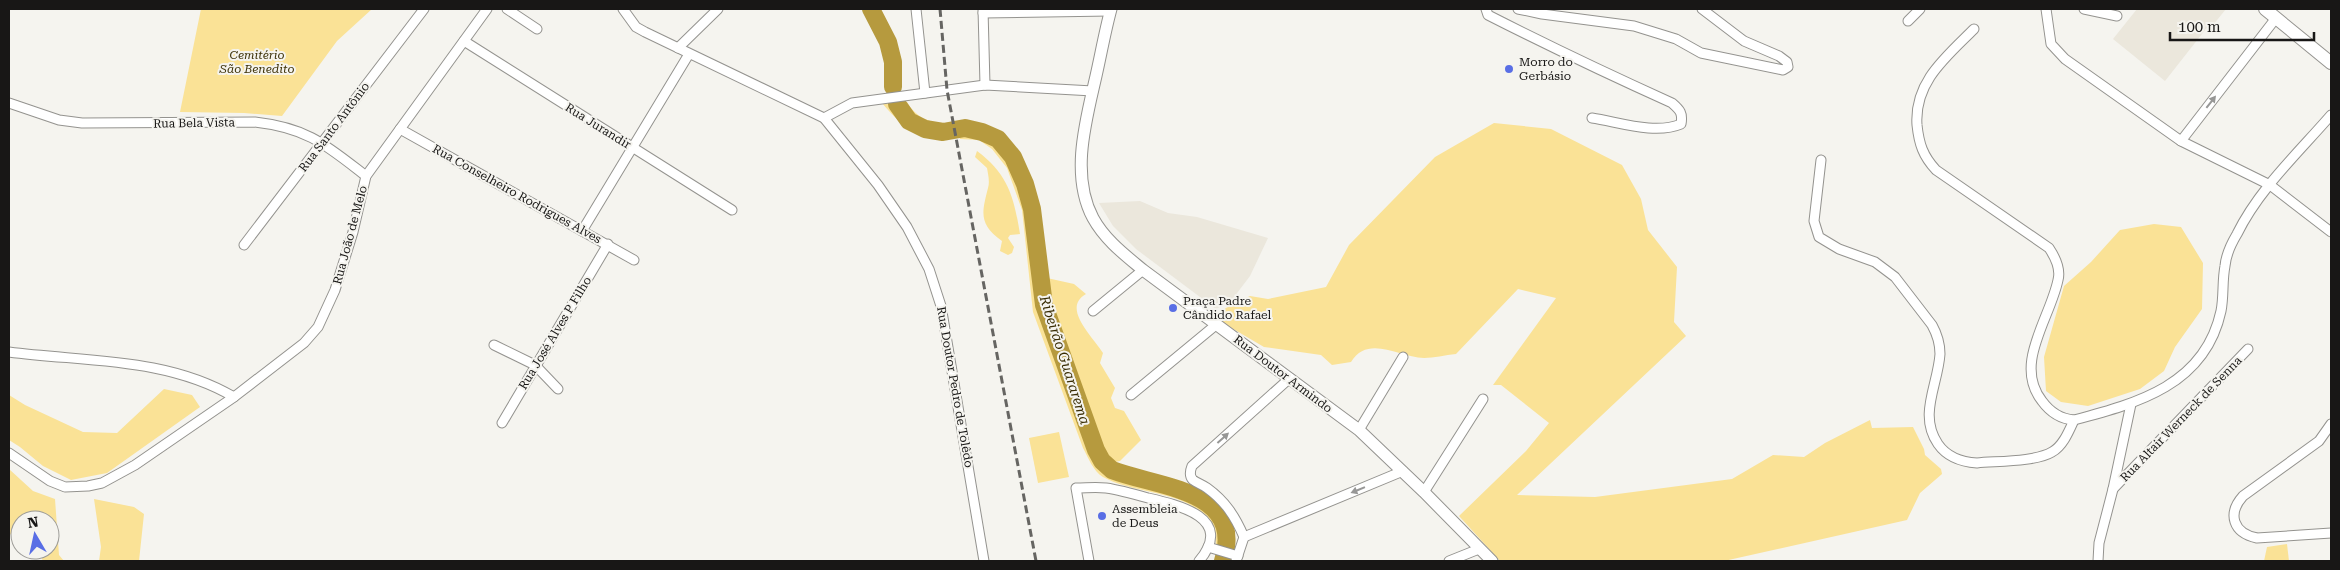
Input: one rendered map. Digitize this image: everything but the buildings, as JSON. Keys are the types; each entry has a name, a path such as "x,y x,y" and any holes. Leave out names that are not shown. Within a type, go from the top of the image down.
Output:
{"main road":[{"path":"2265,9 2331,63"}],"street":[{"name":"Rua Santo Antônio","path":"244,245 424,9"},
{"name":"Rua João de Melo","path":"9,453 50,481 65,487 102,483 135,465 234,397 304,343 318,327 335,290 353,232 366,176 487,9"},
{"path":"507,9 537,29"},
{"name":"Rua Doutor Pedro de Tolêdo","path":"623,9 636,27 824,118 878,186 907,227 929,269 941,306 984,561"},
{"path":"678,48 718,9"},
{"path":"916,9 925,93"},
{"path":"1486,9 1488,15 1583,63 1672,103 1680,110 1683,117 1681,124 1671,128 1642,127 1592,118"},
{"path":"1518,9 1634,26 1676,39 1702,53 1783,70 1788,67 1787,62 1779,56 1744,41 1702,9"},
{"path":"1908,21 1920,9"},
{"path":"2046,9 2048,33 2051,44 2057,52 2180,141 2270,185 2331,232"},
{"path":"2084,9 2117,16"},
{"path":"985,85 983,11 1110,10"},
{"name":"Rua Doutor Armindo","path":"1110,10 1084,136 1082,158 1083,184 1087,204 1105,234 1118,249 1143,270 1359,430 1403,471 1492,561"},
{"path":"2180,141 2276,18"},
{"path":"1974,29 1934,70 1925,82 1917,107 1918,137 1922,152 1936,170 2049,248 2055,257 2059,279 2033,352 2031,376 2038,396 2050,410 2069,420 2131,404 2153,395 2179,379 2202,354 2219,319 2227,254 2237,232 2270,185 2331,115"},
{"name":"Rua Jurandir","path":"464,41 732,210"},
{"path":"582,231 689,54"},
{"path":"824,118 852,103 985,85 1093,91"},
{"name":"Rua Bela Vista","path":"9,103 59,120 82,123 262,123 295,129 323,142 366,176"},
{"name":"Rua Conselheiro Rodrigues Alves","path":"400,129 634,260"},
{"path":"1821,160 1814,221 1820,237 1827,243 1875,262 1895,277 1932,325 1936,334 1940,355 1929,406 1929,424 1933,436 1947,454 1967,462 1977,463 2045,456 2059,446 2068,434 2069,420"},
{"name":"Rua José Alves P Filho","path":"502,423 608,244"},
{"path":"1093,311 1143,270"},
{"path":"1131,395 1216,324"},
{"path":"494,345 536,365 558,389"},
{"name":"Rua Altair Werneck de Senna","path":"2113,489 2248,349"},
{"path":"9,352 151,366 201,381 234,397"},
{"path":"1359,430 1403,357"},
{"path":"1244,537 1230,508 1207,488 1192,479 1190,472 1192,466 1290,378"},
{"path":"1424,492 1482,399"},
{"path":"2098,561 2099,543 2113,489 2131,404"},
{"path":"2331,424 2319,441 2243,496 2236,504 2234,513 2240,531 2257,538 2331,533"},
{"path":"1210,548 1235,557 1244,537 1403,471"},
{"path":"1089,561 1076,488 1106,488 1177,504 1195,512 1208,526 1210,548 1199,561"},
{"path":"1449,561 1479,549"}],"shaded area":[{"path":"2137,9 2226,9 2213,25 2209,25 2165,81 2113,39"},
{"path":"1140,201 1168,213 1197,217 1268,238 1250,276 1231,301 1216,309 1136,249 1113,226 1099,203"}],"green space":[{"name":"Cemitério São Benedito","path":"201,9 372,9 337,41 282,116 244,113 180,112"},
{"path":"907,102 919,116 925,119 949,123 952,139 930,137 912,130 897,119 882,103"},
{"path":"957,122 993,131 1003,138 1016,152 1026,168 1038,204 1047,278 1074,284 1086,294 1079,300 1077,307 1081,323 1103,353 1100,363 1115,388 1111,398 1115,408 1124,411 1141,440 1120,461 1115,462 1133,470 1193,487 1210,495 1224,507 1232,525 1233,549 1216,545 1212,527 1202,513 1189,504 1172,497 1118,484 1103,477 1094,468 1083,448 1033,312 1022,210 1007,168 992,149 979,140 960,139"},
{"path":"1494,123 1551,129 1622,165 1641,199 1648,230 1677,267 1674,322 1686,336 1517,495 1595,497 1732,479 1773,455 1804,457 1825,443 1870,420 1872,428 1913,427 1925,455 1941,469 1942,474 1920,493 1907,520 1724,561 1500,561 1459,516 1526,451 1549,423 1501,385 1493,385 1556,298 1518,289 1456,354 1428,358 1414,357 1375,348 1366,349 1351,362 1332,365 1321,355 1264,347 1223,323 1222,310 1250,296 1268,299 1326,287 1349,245 1435,157"},
{"path":"977,151 996,168 1008,187 1012,198 1020,234 1010,235 1008,238 1014,247 1012,253 1008,255 1000,251 1002,241 994,235 985,223 983,211 989,178 987,168 975,157"},
{"path":"2154,224 2181,227 2203,263 2202,309 2175,347 2164,371 2140,389 2088,406 2061,402 2046,391 2044,357 2064,286 2091,262 2120,230"},
{"path":"164,389 192,395 200,407 107,473 71,480 43,466 9,440 9,395 25,405 83,432 117,433"},
{"path":"1059,432 1069,477 1038,483 1029,438"},
{"path":"9,469 33,491 55,499 56,510 10,510 9,534"},
{"path":"94,499 134,507 144,514 139,561 99,561 101,547"},
{"path":"2287,544 2289,561 2264,561 2267,547"},
{"path":"60,556 64,561 43,561 60,560"}],"waterway":[{"name":"Ribeirão Guararema","path":"871,9 888,42 893,62 893,87"},
{"name":"Ribeirão Guararema","path":"897,104 909,121 925,129 943,132 965,128 982,132 998,139 1013,157 1025,184 1032,209 1044,305 1096,450 1102,461 1112,470 1174,488 1193,495 1210,505 1222,519 1226,537 1223,561"}],"railway":[{"path":"940,9 947,90 1036,561"}],"place":[{"name":"Morro do Gerbásio","path":"1509,69"},
{"name":"Praça Padre Cândido Rafael","path":"1173,308"},
{"name":"Assembleia de Deus","path":"1102,516"}]}
